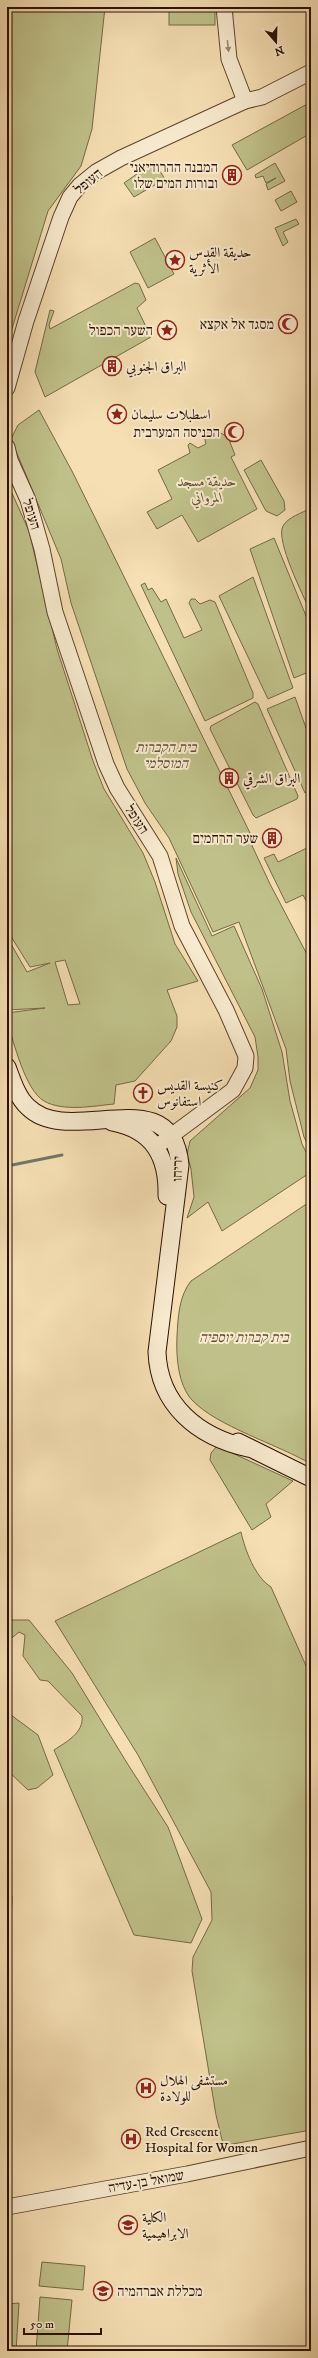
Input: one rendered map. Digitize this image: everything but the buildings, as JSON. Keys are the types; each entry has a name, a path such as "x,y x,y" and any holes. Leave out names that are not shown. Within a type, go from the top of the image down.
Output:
{"main road":[{"name":"יריחו","path":"7,1067 21,1099 34,1112 62,1121 80,1122 120,1117 139,1118 154,1123 171,1136 177,1149 180,1165 161,1335 157,1352 160,1376 163,1386 181,1414 221,1439 248,1448 311,1478"},
{"name":"יריחו","path":"104,1120 133,1129 156,1147 167,1174 172,1228"}],"street":[{"path":"224,7 229,59 245,101"},
{"path":"245,101 258,90 311,64"},
{"path":"245,101 262,97 311,72"},
{"name":"העופל","path":"7,388 26,321 61,217 70,197 80,185 96,172 121,158 245,101"},
{"name":"העופל","path":"7,447 10,460 28,500 42,549 55,612 106,764 117,788 160,856 182,926 226,1010 246,1056 246,1068 233,1090 156,1147"},
{"name":"שמואל בן-עדיה","path":"7,2207 187,2174 283,2152 311,2148"}],"green space":[{"path":"13,7 105,7 92,129 81,166 48,211 7,345 7,9"},
{"path":"169,7 215,7 215,25 169,25"},
{"path":"311,102 311,133 247,170 232,145"},
{"path":"154,162 165,179 134,197 124,183"},
{"path":"275,163 285,181 268,190 266,184 276,178 266,183 263,176 256,178 255,175"},
{"path":"291,191 297,202 281,211 275,200"},
{"path":"296,219 299,224 283,232 288,242 283,246 275,228"},
{"path":"155,238 174,274 148,288 130,252"},
{"path":"135,283 139,284 146,300 137,308 151,337 45,397 35,372 50,310 54,311 49,325 50,329"},
{"name":"בית הקברות המוסלמי","path":"39,410 73,473 250,833 247,835 270,884 311,962 311,1151 304,1137 290,1081 286,1049 239,922 213,932 169,838 145,803 127,769 71,603 61,559 11,439 18,425"},
{"name":"حديقة مسجد المرواني","path":"208,431 217,431 228,437 235,455 231,457 257,509 198,542 182,515 157,529 147,512 172,499 158,470 190,453 188,445 190,443 198,448 206,444 204,436"},
{"path":"261,460 284,501 285,510 277,516 266,511 244,470"},
{"path":"7,482 29,531 57,649 93,761 104,789 143,853 155,882 175,944 198,981 167,990 177,1016 177,1027 171,1041 135,1081 116,1085 114,1104 88,1107 60,1106 44,1101 31,1087 17,1053 7,1022 7,1013 45,1008 7,1010 7,937 27,972 50,963 30,967 7,930","holes":["65,960 80,1004 68,1005 55,962"]},
{"path":"311,508 311,613 291,569 283,543 282,533 283,526 288,520"},
{"path":"274,538 311,628 311,671 294,678 250,549"},
{"path":"253,577 293,688 268,699 219,596"},
{"path":"145,583 148,590 152,588 161,602 166,599 184,638 202,630 189,603 191,599 195,599 200,604 210,600 215,602 253,693 253,698 205,721 141,585"},
{"path":"295,697 311,742 311,791 305,793 267,709"},
{"path":"255,702 258,704 298,796 297,799 256,818 253,815 210,729 211,726"},
{"path":"311,846 311,910 303,895 286,903 264,858 274,854 278,862"},
{"path":"176,858 212,936 234,926 262,989 282,1052 290,1101 302,1144 311,1162 311,1172 222,1231 208,1202 187,1218 194,1197 191,1169 187,1154 190,1141 250,1088 258,1070 258,1057 255,1037 191,912 178,874"},
{"name":"בית קברות יוספיה","path":"311,1201 311,1464 232,1427 216,1418 192,1400 187,1394 181,1378 177,1344 180,1307 184,1293 191,1281"},
{"path":"217,1446 293,1481 266,1504 271,1517 252,1530 210,1460 211,1453"},
{"path":"241,1532 245,1547 252,1562 260,1577 271,1587 311,1677 311,2130 227,2145 222,2140 216,2115 192,1971 193,1957 212,1920 211,1892 138,1755 55,1621"},
{"path":"7,1620 29,1620 72,1673 168,1827 202,1919 191,1943 134,1935 54,1750 69,1740 77,1732 82,1722 82,1716 48,1681 40,1680 23,1656 25,1635 19,1632 7,1642"},
{"path":"7,1712 38,1735 53,1775 37,1788 28,1790 7,1770"},
{"path":"7,1886 12,1897 11,1925 7,1924"},
{"path":"42,2262 85,2266 83,2290 39,2286"},
{"path":"40,2297 72,2300 67,2351 36,2351"},
{"path":"19,2303 16,2351 7,2351 7,2304"}],"waterway":[{"path":"7,1166 62,1155"}],"place":[{"name":"המבנה ההרודיאני ובורות המים שלו","path":"232,175"},
{"name":"حديقة القدس الأثرية","path":"175,260"},
{"name":"מסגד אל אקצא","path":"288,324"},
{"name":"השער הכפול","path":"167,330"},
{"name":"البراق الجنوبي","path":"112,366"},
{"name":"اسطبلات سليمان","path":"117,414"},
{"name":"הכניסה המערבית","path":"234,432"},
{"name":"البراق الشرقي","path":"229,778"},
{"name":"שער הרחמים","path":"272,838"},
{"name":"كنيسة القديس استفانوس","path":"143,1093"},
{"name":"مستشفى الهلال للولادة","path":"146,2088"},
{"name":"Red Crescent Hospital for Women","path":"131,2139"},
{"name":"الكلية الابراهيمية","path":"128,2225"},
{"name":"מכללת אברהמיה","path":"103,2291"}]}
